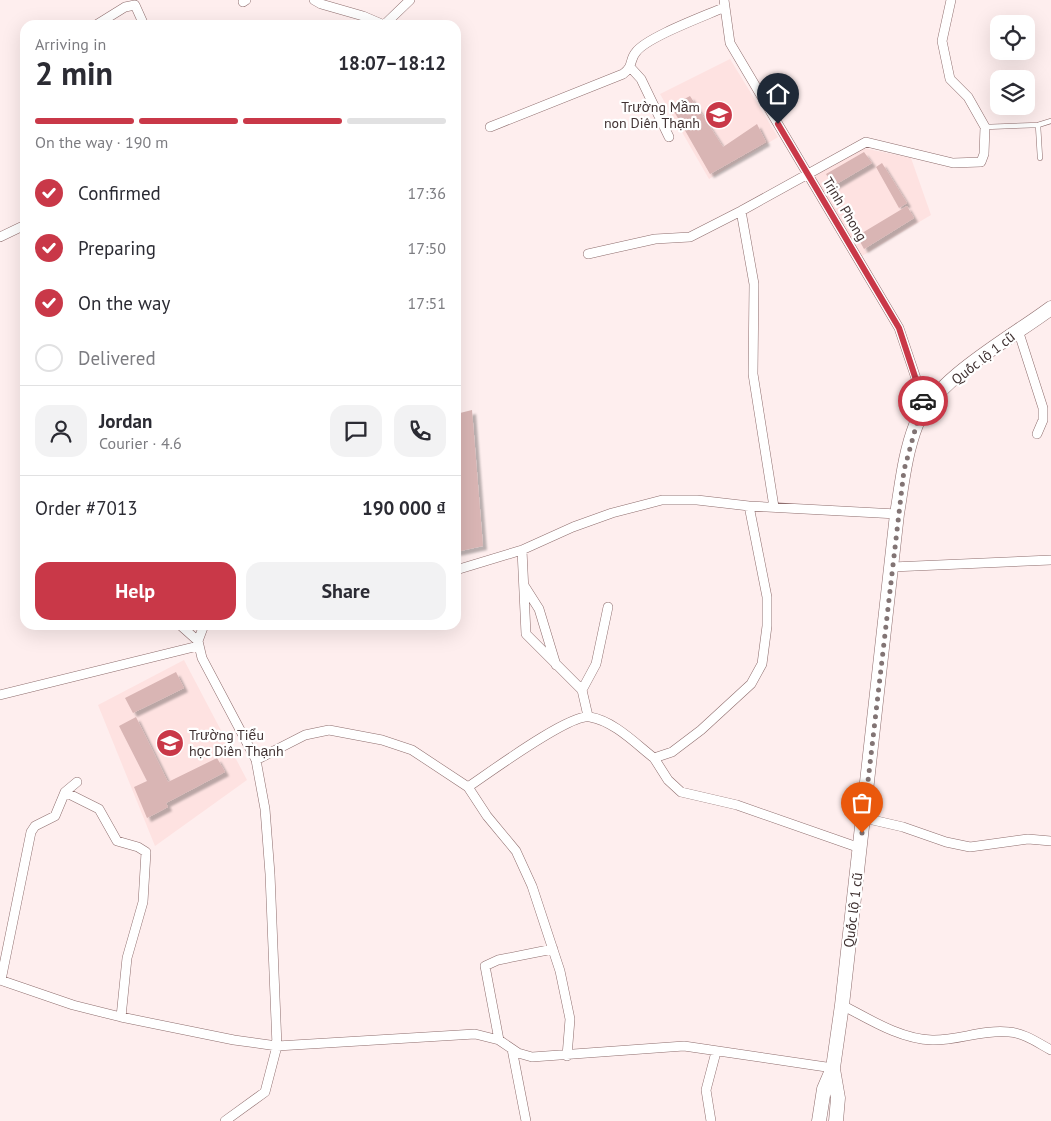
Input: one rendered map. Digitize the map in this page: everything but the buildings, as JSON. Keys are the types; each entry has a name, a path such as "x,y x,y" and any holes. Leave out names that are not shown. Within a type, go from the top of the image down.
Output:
{"main road":[{"name":"Quốc lộ 1 cũ","path":"819,1121 824,1089 833,1068 842,1005 897,514 908,450 917,423 926,408 957,375 1051,308"},
{"name":"Quốc lộ 1 cũ","path":"833,1068 838,1098 836,1121"}],"street":[{"path":"314,0 370,20"},
{"path":"389,20 410,0"},
{"path":"588,254 655,239 690,237 866,142 953,163 981,162 984,154 985,127 968,97 950,79 942,41 951,0"},
{"path":"490,127 623,74 631,68 635,52 649,42 725,4"},
{"name":"Trịnh Phong","path":"725,4 730,43 899,328 926,408"},
{"path":"104,20 125,7 136,6 142,20"},
{"path":"631,68 641,79 669,137"},
{"path":"741,211 754,284 753,374 774,507"},
{"path":"0,237 20,227"},
{"path":"1018,330 1043,408 1043,420 1037,434"},
{"path":"461,568 522,550 612,512 662,500 697,500 749,506 897,514"},
{"path":"654,758 672,752 701,730 751,684 762,664 767,626 767,597 749,506"},
{"path":"522,550 526,634 582,690 588,716"},
{"path":"892,567 1051,560"},
{"path":"525,587 534,598 556,665"},
{"path":"582,690 596,664 608,607"},
{"path":"185,630 198,643 210,675 256,760 265,809 270,874 276,1046 265,1092 225,1121"},
{"path":"198,643 202,630"},
{"path":"0,694 198,643"},
{"path":"468,787 565,724 588,716 603,721 654,758 668,780 681,792 737,806 860,848"},
{"path":"256,760 305,735 329,730 382,740 412,750 468,787 487,816 516,851 532,886 553,949 570,1019 567,1056"},
{"path":"77,782 65,792 55,816 35,826 31,832 0,980 73,1005 121,1017 234,1040 276,1046 465,1034 499,1040 512,1049 532,1057 567,1056 684,1046 833,1068"},
{"path":"65,792 99,809 117,841 138,847 146,852 143,902 127,958 121,1017"},
{"path":"864,818 903,827 946,842 970,847 1028,839 1051,841"},
{"path":"499,1040 485,970 486,964 553,949"},
{"path":"842,1005 882,1026 915,1037 938,1040 1009,1032 1026,1037 1051,1050"},
{"path":"512,1049 526,1121"},
{"path":"711,1121 706,1090 716,1052"}],"lane":[{"path":"985,127 1038,125 1051,121"},
{"path":"1038,125 1040,158"}],"shaded area":[{"name":"Trường Mầm non Diên Thạnh","path":"730,59 778,137 709,179 660,94"},
{"path":"863,148 911,158 931,215 862,256 814,176"},
{"name":"Trường Tiểu học Diên Thạnh","path":"184,660 247,780 155,846 98,705"}],"way so far":[{"path":"862,833 897,514 906,456 917,423 926,408 923,401"}],"place":[{"name":"Trường Mầm non Diên Thạnh","path":"719,115"},
{"name":"Trường Tiểu học Diên Thạnh","path":"170,743"}],"route":[{"path":"778,124 899,328 923,401"}]}
